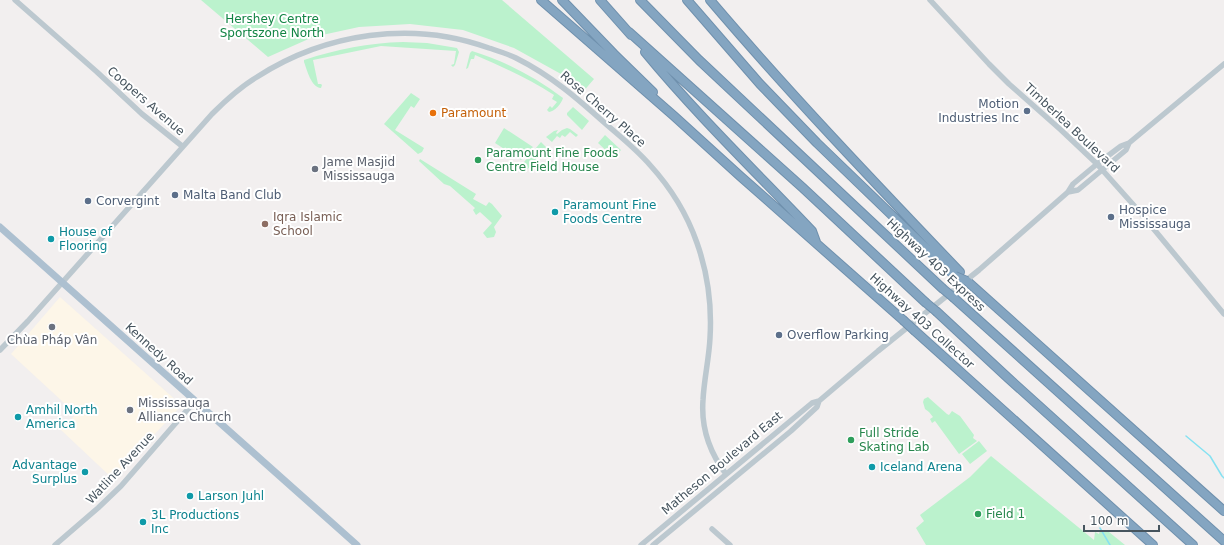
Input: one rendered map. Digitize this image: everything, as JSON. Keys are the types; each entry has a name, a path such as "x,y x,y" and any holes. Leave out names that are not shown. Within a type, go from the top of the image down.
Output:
{"highway":[{"path":"542,0 674,116"},
{"path":"562,0 614,54 644,82 674,116"},
{"path":"600,0 659,68 762,181 812,231 817,243"},
{"name":"Highway 403 Express","path":"640,0 704,64 942,288 1224,541"},
{"path":"687,0 760,84 817,143 924,247 969,283 1224,511"},
{"path":"710,0 818,123 958,274"},
{"path":"629,32 797,183 1007,377 1194,545"},
{"name":"Highway 403 Collector","path":"674,116 1153,545"}],"main road":[{"name":"Kennedy Road","path":"0,227 357,545"}],"street":[{"name":"Coopers Avenue","path":"0,350 182,146 142,114 16,0"},
{"name":"Timberlea Boulevard","path":"930,0 1009,84 1102,169 1224,314"},
{"name":"Rose Cherry Place","path":"182,146 227,99 256,77 284,61 312,49 351,38 384,33 403,33 432,34 466,40 514,57 547,75 575,96 649,164 673,195 691,228 701,256 710,296 710,339 703,402 703,418 712,452 726,474"},
{"name":"Matheson Boulevard East","path":"1068,192 1078,190 1126,150 1130,143 1224,64"},
{"name":"Matheson Boulevard East","path":"641,545 812,403 819,401 878,351 979,270 1068,192 1072,184 1120,146 1130,143"},
{"name":"Watline Avenue","path":"55,545 121,486 195,401"},
{"name":"Matheson Boulevard East","path":"653,545 791,431 817,407 819,401"},
{"path":"712,529 730,545"}],"shaded area":[{"path":"60,297 179,403 180,407 113,479 61,430 76,414 11,354"}],"green space":[{"name":"Hershey Centre Sportszone North","path":"201,0 502,0 594,79 582,93 561,74 514,48 463,30 410,24 359,27 313,37 268,57"},
{"path":"403,42 427,43 457,48 459,52 453,67 451,65 454,64 456,51 381,46 313,60 318,84 322,85 321,88 315,85 312,81 304,62 304,60 317,56 353,47"},
{"path":"472,51 508,65 542,83 563,98 561,102 555,109 549,112 547,110 550,106 552,108 557,102 552,99 554,95 516,74 475,55 474,59 471,59 468,68 466,69 470,53"},
{"path":"411,93 420,99 414,108 411,106 395,130 424,148 422,152 418,154 384,124"},
{"path":"573,107 589,121 582,130 567,115"},
{"path":"504,128 533,147 521,160 495,143"},
{"path":"567,128 578,135 576,137 570,132 565,137 562,135 560,138 557,136 552,142 546,137 554,131 558,130 556,133 557,134"},
{"path":"605,135 621,150 616,156 613,157 598,143"},
{"path":"541,142 547,148 524,173 519,168"},
{"path":"420,159 476,194 473,199 486,206 489,202 492,204 502,216 494,227 496,232 494,237 487,238 483,233 492,223 480,212 476,215 473,210 475,208 450,186 444,184 419,161"},
{"path":"928,397 947,414 949,415 952,411 960,416 974,435 973,438 977,441 959,454 935,421 932,423 930,419 933,417 925,409 923,402 924,399"},
{"path":"979,441 987,451 970,464 962,454"},
{"path":"991,456 1094,540 1095,532 1099,534 1100,530 1109,532 1125,545 926,545 916,528 924,521 920,515 970,477"}],"waterway":[{"path":"1186,436 1210,456 1224,478"},
{"path":"1100,528 1110,545"}],"place":[{"name":"Motion Industries Inc","path":"1027,111"},
{"name":"Paramount","path":"433,113"},
{"name":"Paramount Fine Foods Centre Field House","path":"478,160"},
{"name":"Jame Masjid Mississauga","path":"315,169"},
{"name":"Malta Band Club","path":"175,195"},
{"name":"Corvergint","path":"88,201"},
{"name":"Paramount Fine Foods Centre","path":"555,212"},
{"name":"Hospice Mississauga","path":"1111,217"},
{"name":"Iqra Islamic School","path":"265,224"},
{"name":"House of Flooring","path":"51,239"},
{"name":"Chùa Pháp Vân","path":"52,327"},
{"name":"Overflow Parking","path":"779,335"},
{"name":"Mississauga Alliance Church","path":"130,410"},
{"name":"Amhil North America","path":"18,417"},
{"name":"Full Stride Skating Lab","path":"851,440"},
{"name":"Iceland Arena","path":"872,467"},
{"name":"Advantage Surplus","path":"85,472"},
{"name":"Larson Juhl","path":"190,496"},
{"name":"Field 1","path":"978,514"},
{"name":"3L Productions Inc","path":"143,522"}]}
